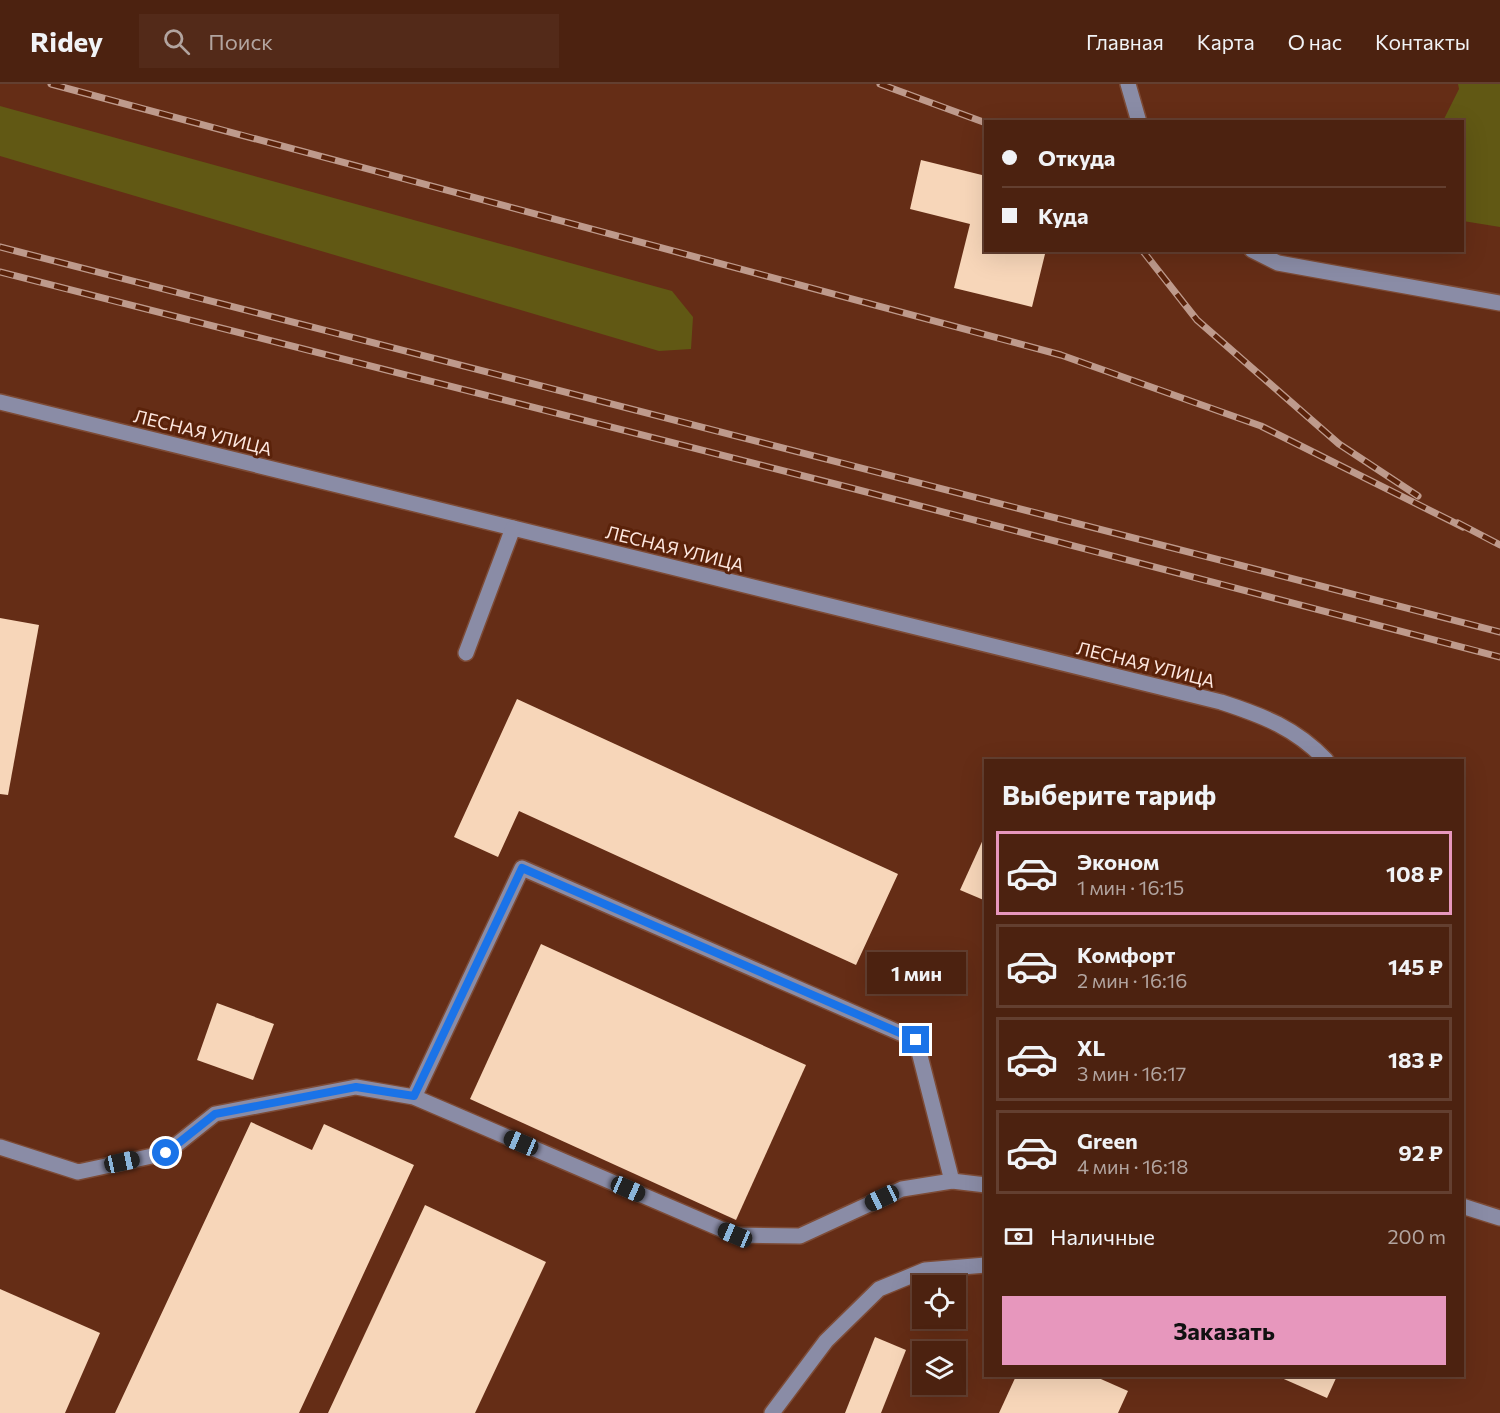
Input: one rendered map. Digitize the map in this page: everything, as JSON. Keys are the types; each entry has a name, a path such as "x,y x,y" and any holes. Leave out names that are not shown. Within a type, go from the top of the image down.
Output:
{"street":[{"path":"1128,84 1138,120"},
{"path":"1256,252 1278,263 1500,303"},
{"name":"ЛЕСНАЯ УЛИЦА","path":"0,402 1221,702 1268,717 1309,743 1325,759"},
{"path":"466,653 513,528"},
{"path":"414,1096 522,868 916,1040 952,1180"},
{"path":"0,1147 78,1172 166,1153 215,1114 356,1087 414,1096 735,1235 800,1236 902,1189 952,1180 984,1185"},
{"path":"1464,1207 1500,1218"},
{"path":"772,1413 826,1341 879,1289 925,1270 984,1265"}],"shaded area":[{"path":"1458,84 1500,84 1500,227 1464,221 1464,120 1444,120 1459,89"},
{"path":"0,106 672,291 693,317 691,349 659,351 0,156"}],"building":[{"path":"921,160 984,176 984,252 1046,252 1032,307 954,288 970,224 910,209"},
{"path":"0,618 39,625 8,795 0,794"},
{"path":"517,699 898,874 856,965 519,811 498,857 454,837"},
{"path":"984,837 984,900 960,890"},
{"path":"541,944 806,1065 736,1220 470,1099"},
{"path":"217,1003 274,1024 253,1080 197,1060"},
{"path":"251,1122 312,1150 324,1124 414,1165 299,1413 115,1413"},
{"path":"425,1205 546,1262 475,1413 328,1413"},
{"path":"0,1289 100,1333 65,1413 0,1413"},
{"path":"875,1337 906,1350 881,1413 845,1413"},
{"path":"1016,1377 1096,1377 1128,1391 1118,1413 999,1413"},
{"path":"1279,1377 1337,1377 1327,1398"}],"railway":[{"path":"51,84 1061,355 1261,426 1463,527"},
{"path":"880,84 984,122"},
{"path":"0,247 1500,632"},
{"path":"1144,252 1197,320 1339,444 1418,496"},
{"path":"0,272 851,488 1500,657"},
{"path":"1458,523 1500,545"}],"route":[{"path":"166,1153 215,1114 356,1087 414,1096 522,868 916,1040"}]}
